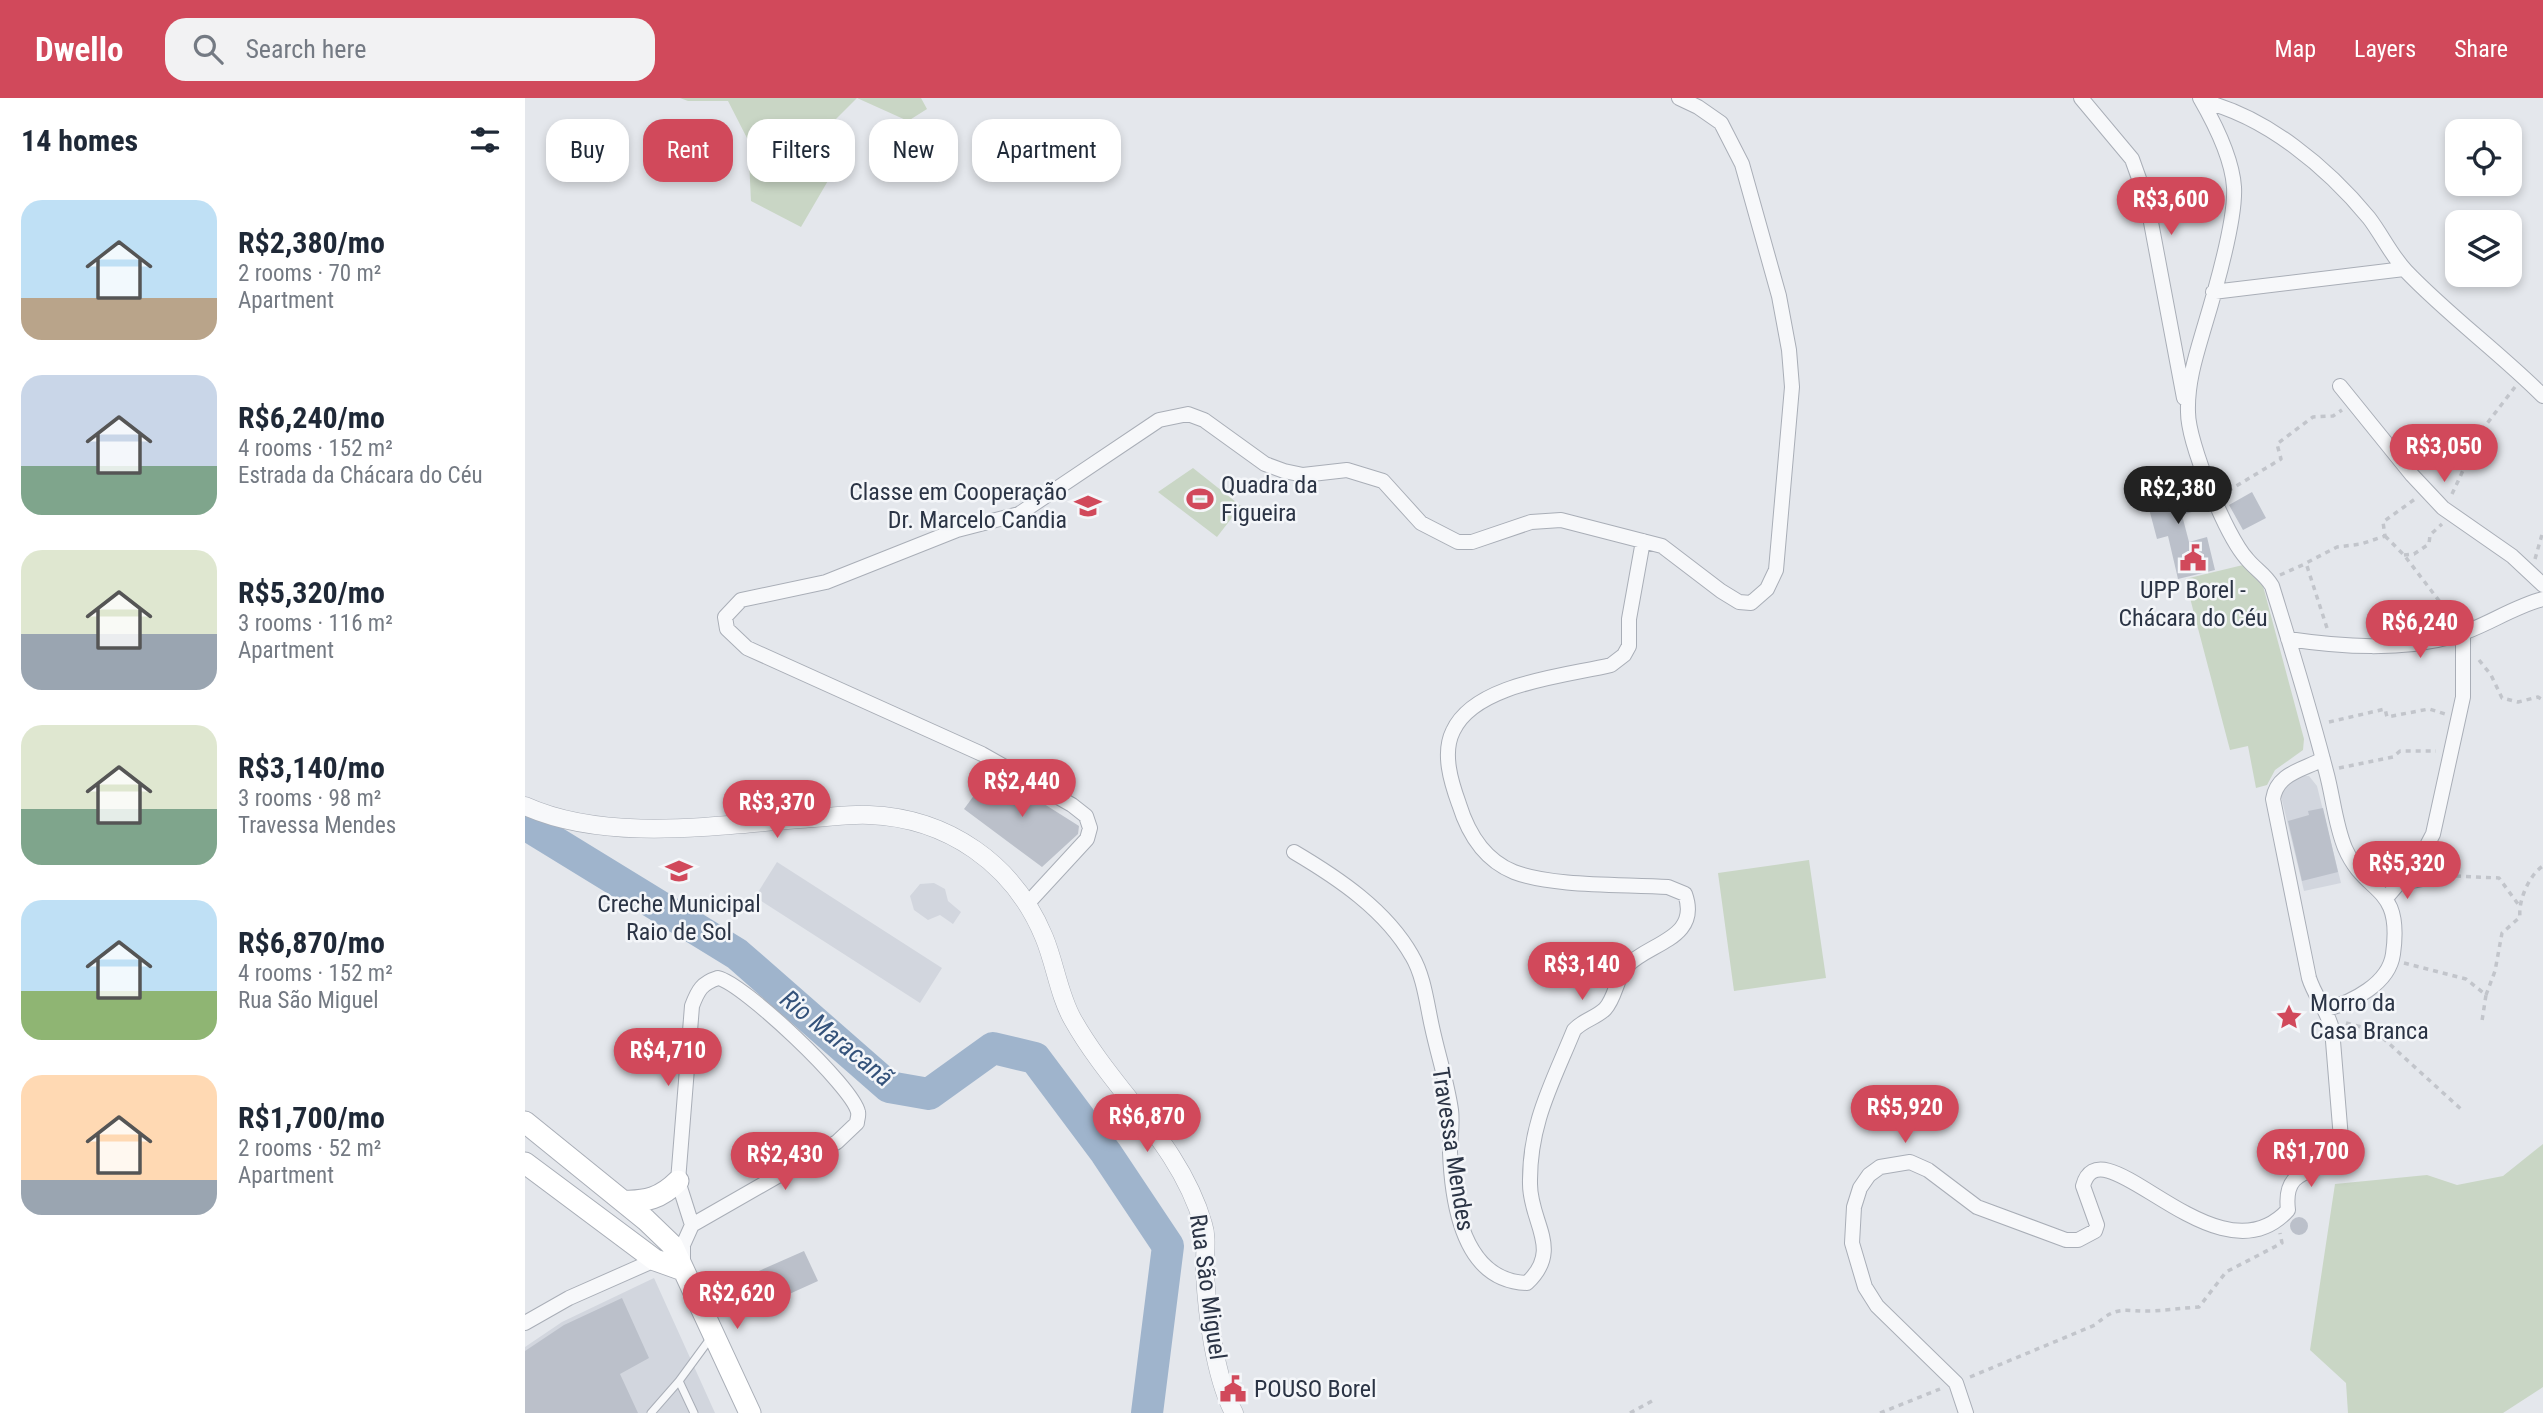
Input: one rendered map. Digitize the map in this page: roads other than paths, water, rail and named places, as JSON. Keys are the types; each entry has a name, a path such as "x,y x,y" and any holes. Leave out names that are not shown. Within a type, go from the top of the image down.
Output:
{"main road":[{"path":"525,1122 623,1201 671,1245 750,1413"},
{"path":"525,1163 655,1260 683,1270"},
{"path":"623,1201 651,1200 664,1194 678,1181"}],"street":[{"path":"1028,903 1087,839 1090,828 1086,816 1072,805 982,754 747,648 727,629 725,617 731,608 741,600 826,582 957,530 1019,513 1159,420 1188,414 1205,420 1265,464 1284,471 1303,475 1347,471 1383,481 1421,523 1458,542 1472,542 1531,522 1560,520 1662,546 1739,602 1751,603 1767,589 1776,570 1792,387 1779,296 1742,164 1721,124 1698,107 1679,98"},
{"path":"2081,98 2131,159 2147,201 2194,443 2214,499 2247,559 2269,580 2325,764 2345,847 2353,863 2387,897 2395,932 2393,958 2364,993 2351,1002 2327,1009"},
{"path":"2187,413 2192,369 2213,292 2234,189 2221,140 2201,100"},
{"path":"2201,100 2225,107 2255,123 2319,167 2371,221 2404,269 2461,324 2543,396"},
{"path":"2213,292 2404,269"},
{"path":"2340,386 2426,491 2448,512 2512,556 2527,573 2543,585"},
{"name":"Travessa Mendes","path":"1294,852 1337,877 1397,932 1414,958 1447,1087 1451,1113 1450,1153 1454,1186 1471,1254 1493,1275 1511,1282 1527,1283 1541,1270 1545,1244 1530,1188 1531,1155 1541,1105 1574,1030 1581,1022 1603,1010 1629,964 1665,944 1683,926 1689,906 1685,894 1668,887 1533,878 1486,857 1463,816 1451,783 1448,757 1453,730 1471,709 1495,693 1611,665 1624,655 1629,646 1629,619 1643,541"},
{"path":"2288,639 2388,646 2463,638 2519,606 2543,599"},
{"path":"2387,897 2421,857 2433,834 2463,697 2463,638"},
{"path":"1966,1413 1955,1383 1877,1306 1857,1267 1851,1223 1860,1188 1869,1175 1894,1163 1910,1162 1928,1170 1976,1207 2066,1240 2088,1236 2097,1225 2083,1186 2090,1171 2105,1168 2115,1170 2210,1226 2228,1231 2258,1230 2277,1222 2288,1210 2288,1186 2296,1175 2322,1167 2339,1158 2342,1151 2332,1029 2327,1009 2315,996 2309,978 2273,799 2275,787 2286,776 2325,764"},
{"name":"Rua São Miguel","path":"525,806 543,814 653,829 868,814 905,818 953,834 977,850 1000,870 1028,903 1044,938 1072,1019 1192,1188 1205,1228 1205,1276 1221,1375 1234,1413"},
{"path":"2397,884 2443,875"},
{"path":"683,1270 683,1245 692,1225 837,1142 857,1123 858,1112 851,1099 796,1038 740,988 718,978 706,982 697,991 692,1006 678,1181 692,1225"},
{"path":"525,1323 569,1298 655,1260"}],"lane":[{"path":"651,1413 679,1381 714,1332"},
{"path":"679,1381 694,1413"}],"waterway":[{"name":"Rio Maracanã","path":"525,824 737,954 889,1087 929,1094 993,1048 1035,1058 1106,1153 1168,1246 1147,1413"}],"place":[{"name":"Quadra da Figueira","path":"1200,499"},
{"name":"Classe em Cooperação Dr. Marcelo Candia","path":"1088,506"},
{"name":"UPP Borel - Chácara do Céu","path":"2193,558"},
{"name":"Creche Municipal Raio de Sol","path":"679,871"},
{"name":"Morro da Casa Branca","path":"2289,1017"},
{"name":"POUSO Borel","path":"1233,1389"}]}
